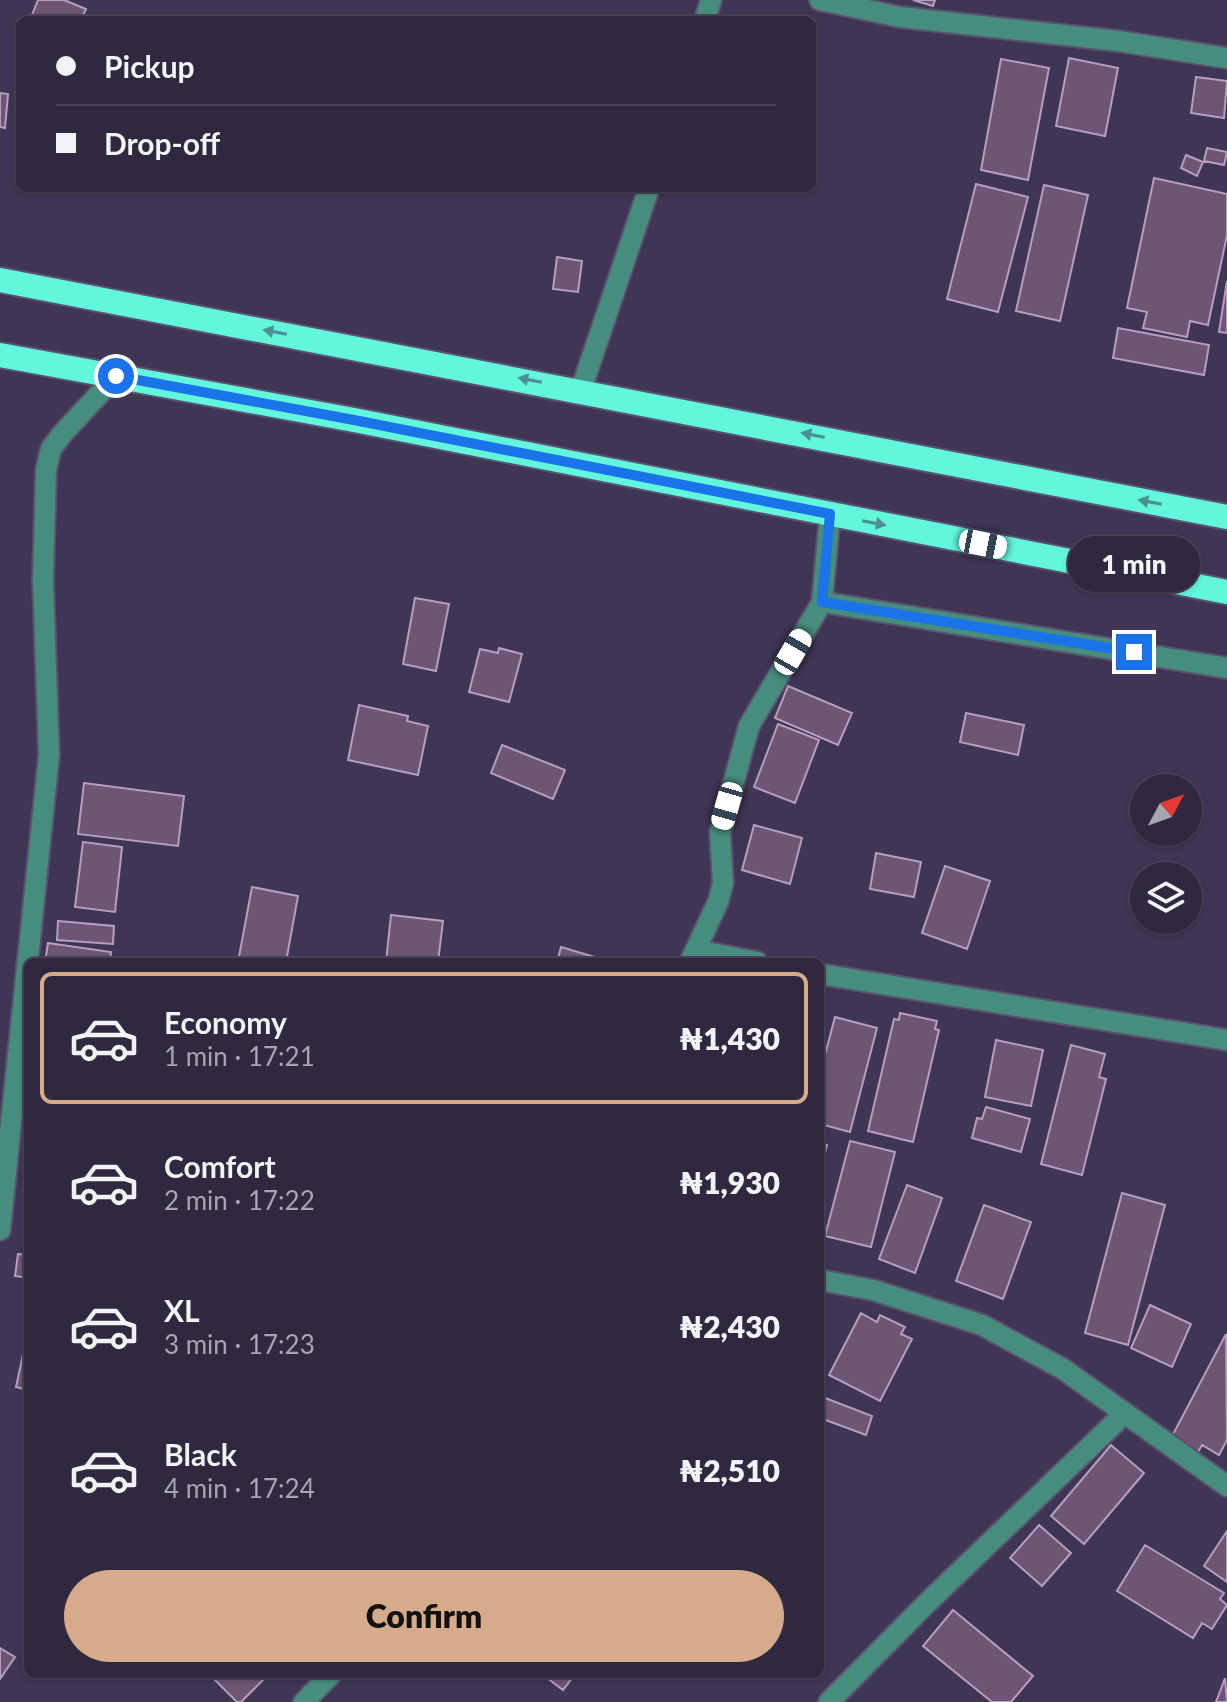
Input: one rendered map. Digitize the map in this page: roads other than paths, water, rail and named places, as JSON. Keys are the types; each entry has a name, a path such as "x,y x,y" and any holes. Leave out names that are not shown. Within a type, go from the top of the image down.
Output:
{"highway":[{"path":"0,280 1227,517"},
{"path":"0,355 354,420 1227,592"}],"street":[{"path":"820,0 900,17 1118,41 1227,58"},
{"path":"581,390 648,192"},
{"path":"28,958 49,755 43,580 46,470 51,449 116,376"},
{"path":"714,958 693,956 718,902 723,883 720,832 749,726 822,602 830,514"},
{"path":"822,602 1227,668"},
{"path":"824,975 1227,1040"},
{"path":"0,1230 24,997"},
{"path":"824,1281 873,1290 982,1325 1063,1369 1227,1486"},
{"path":"829,1702 1124,1414"},
{"path":"304,1702 327,1678"}]}
